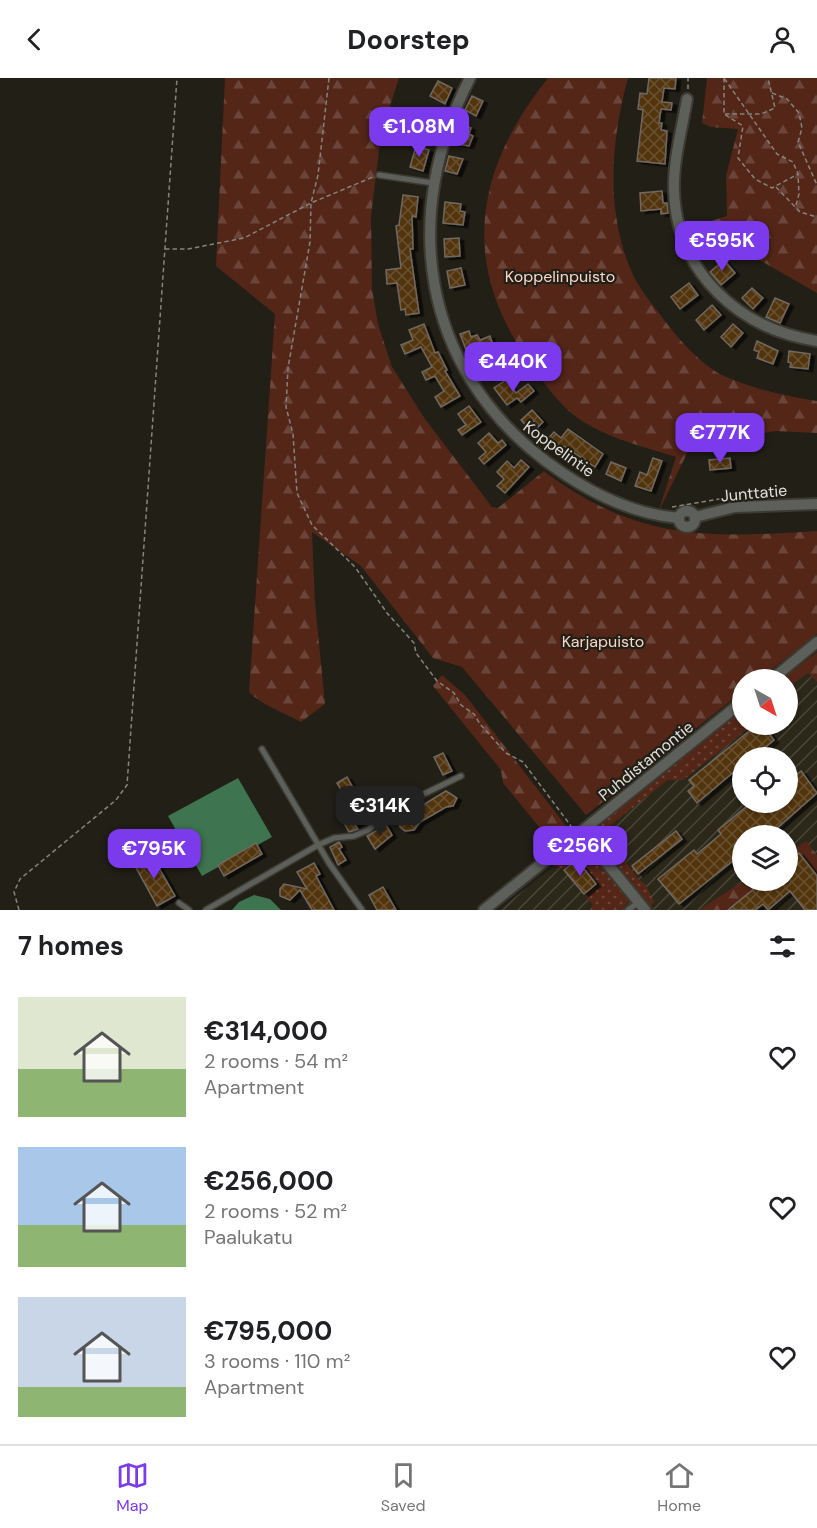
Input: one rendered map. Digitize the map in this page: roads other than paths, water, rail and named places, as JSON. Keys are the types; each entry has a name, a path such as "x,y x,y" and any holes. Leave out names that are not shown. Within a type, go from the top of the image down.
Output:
{"street":[{"name":"Koppelintie","path":"470,78 449,122 433,183 429,239 435,292 452,346 484,401 513,434 569,478 613,502 645,513 680,518 683,512 688,511 695,517"},
{"path":"687,99 675,171 674,191 680,231 696,267 720,297 749,319 773,329 817,341"},
{"name":"Junttatie","path":"695,517 735,507 817,504"},
{"path":"784,669 817,642"},
{"name":"Puhdistamontie","path":"484,910 732,710"},
{"path":"578,835 597,851 642,906"}],"lane":[{"path":"379,175 433,183"},
{"path":"262,749 318,845 362,910"},
{"path":"206,910 318,845 334,838 354,836 368,830 395,808 461,776"},
{"path":"179,903 189,910"},
{"path":"628,910 642,906"}],"park label":[{"name":"Koppelinpuisto","path":"560,276"},
{"name":"Karjapuisto","path":"603,641"}]}
